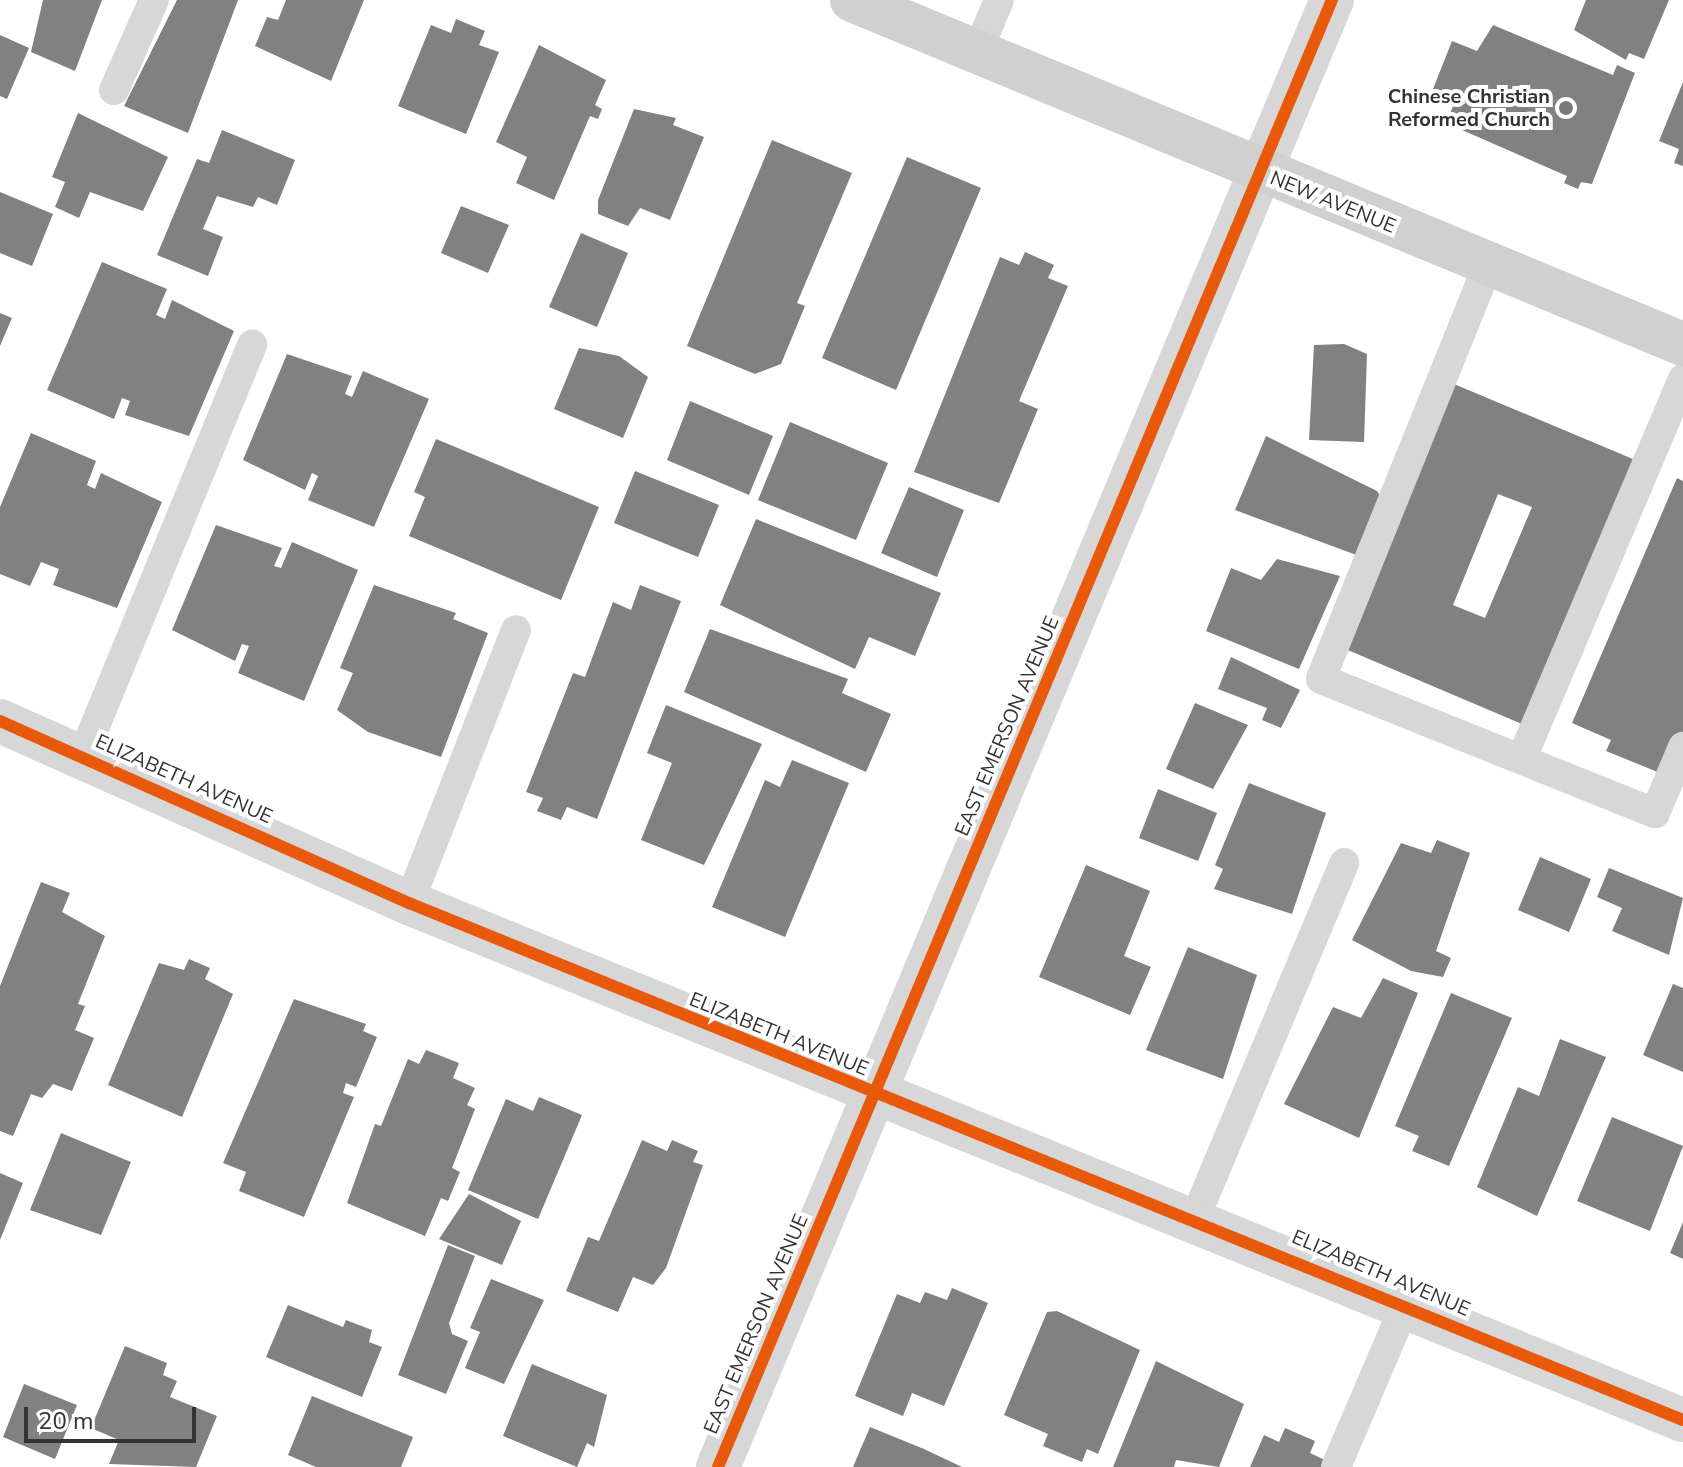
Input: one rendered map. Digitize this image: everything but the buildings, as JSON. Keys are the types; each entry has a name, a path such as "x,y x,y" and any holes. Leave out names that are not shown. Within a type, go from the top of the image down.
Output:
{"main road":[{"name":"NEW AVENUE","path":"874,4 977,53 1262,173 1683,344"}],"street":[{"name":"EAST EMERSON AVENUE","path":"718,1467 1332,0"},
{"name":"ELIZABETH AVENUE","path":"0,721 83,755 409,903 874,1095 1195,1218 1683,1420"}],"lane":[{"path":"114,90 154,0"},
{"path":"977,53 999,0"},
{"path":"1488,265 1321,679 1655,813 1683,747"},
{"path":"83,755 252,344"},
{"path":"1522,758 1683,379"},
{"path":"409,903 516,630"},
{"path":"1195,1218 1344,863"},
{"path":"1336,1467 1405,1305"}],"cycle path":[{"path":"718,1467 1332,0"},
{"path":"0,721 409,903 1683,1420"}],"place":[{"name":"Chinese Christian Reformed Church","path":"1566,108"}]}
